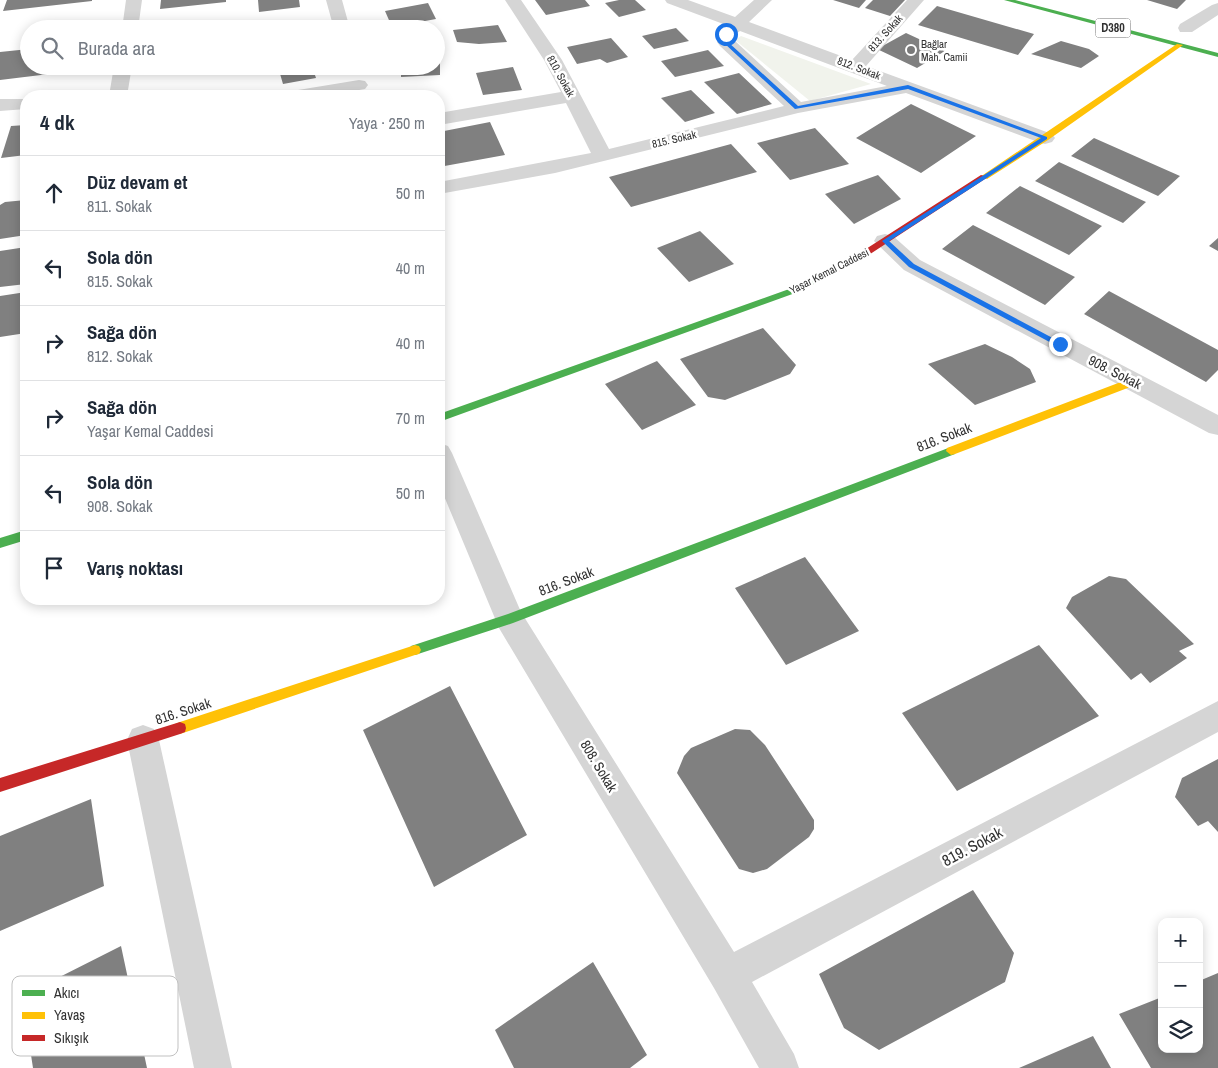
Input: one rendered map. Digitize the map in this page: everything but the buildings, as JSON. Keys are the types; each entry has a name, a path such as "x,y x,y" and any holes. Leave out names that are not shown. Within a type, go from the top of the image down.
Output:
{"street":[{"path":"131,20 134,0"},
{"path":"334,0 340,20"},
{"name":"810. Sokak","path":"513,0 552,60 603,156"},
{"name":"812. Sokak","path":"673,0 1045,138"},
{"path":"764,0 726,34 726,42 797,108"},
{"name":"813. Sokak","path":"854,67 916,0"},
{"name":"D380","path":"1007,0 1218,55"},
{"path":"1188,28 1218,8"},
{"name":"Yaşar Kemal Caddesi","path":"445,416 795,290 858,258 885,241 1045,138 1179,45"},
{"path":"119,90 122,75"},
{"path":"356,75 361,90"},
{"name":"815. Sokak","path":"445,187 555,167 797,108 908,87"},
{"path":"445,118 572,96"},
{"path":"0,105 20,104"},
{"name":"908. Sokak","path":"885,241 912,265 1218,426"},
{"name":"816. Sokak","path":"0,785 510,619 1134,381"},
{"name":"808. Sokak","path":"445,467 510,619 780,1068"},
{"path":"0,543 20,538"},
{"name":"819. Sokak","path":"726,976 1218,716"},
{"path":"143,740 213,1068"}],"shaded area":[{"path":"741,36 871,84 810,101 735,40"}],"traffic: fast":[{"path":"1007,0 1218,55"},
{"path":"445,416 795,290 827,274"},
{"path":"415,650 509,619 951,451"},
{"path":"0,543 20,537"}],"traffic: slow":[{"path":"984,177 1045,138 1179,45"},
{"path":"951,451 1134,381"},
{"path":"180,728 415,650"}],"traffic: jam":[{"path":"827,274 858,258 984,177"},
{"path":"0,785 180,728"}],"place":[{"name":"Bağlar Mah. Camii","path":"911,50"}],"route":[{"path":"726,34 726,42 797,108 908,87 1045,138 885,241 912,265 1060,344"}]}
